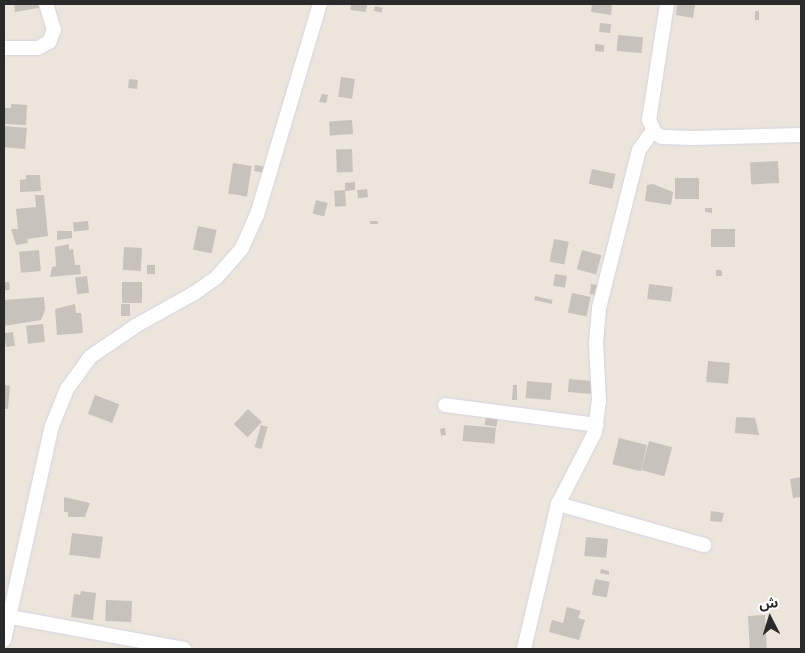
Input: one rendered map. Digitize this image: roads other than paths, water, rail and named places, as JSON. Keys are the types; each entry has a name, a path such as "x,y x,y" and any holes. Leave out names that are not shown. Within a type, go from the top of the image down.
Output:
{"street":[{"path":"4,48 38,48 49,42 54,30 46,4"},
{"path":"4,640 48,442 67,389 90,357 137,325 193,294 217,277 242,248 257,215 320,4"},
{"path":"667,4 649,120 653,130 666,137 801,135"},
{"path":"524,649 558,504 589,447 597,424 596,343 600,308 639,150 653,130"},
{"path":"445,405 597,424"},
{"path":"558,504 704,545"},
{"path":"10,617 184,649"}]}
